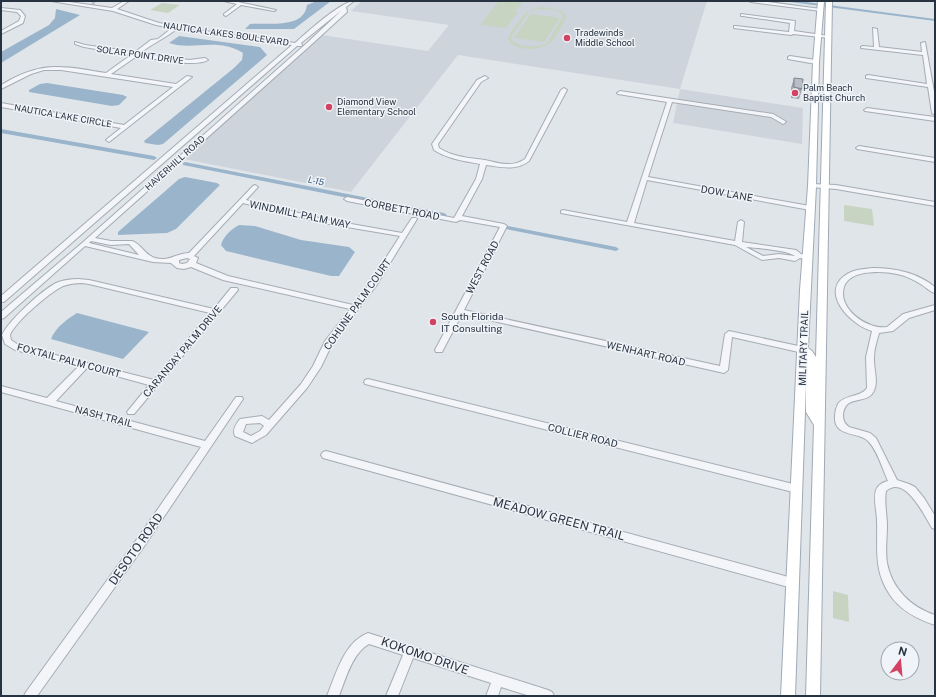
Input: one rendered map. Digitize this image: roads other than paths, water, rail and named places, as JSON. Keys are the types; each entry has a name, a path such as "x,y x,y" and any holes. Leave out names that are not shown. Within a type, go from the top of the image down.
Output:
{"main road":[{"name":"MILITARY TRAIL","path":"813,696 824,188 823,37 825,5"},
{"name":"MILITARY TRAIL","path":"788,696 805,297 803,257 812,186 816,62 823,37"},
{"path":"805,297 811,305 811,343 820,349"},
{"path":"803,350 808,353 812,359 811,412 818,423"}],"street":[{"name":"NAUTICA LAKES BOULEVARD","path":"53,1 113,8"},
{"name":"NAUTICA LAKES BOULEVARD","path":"75,1 102,3 113,8 175,26 308,45"},
{"path":"113,8 120,1"},
{"path":"113,8 127,1"},
{"path":"226,1 274,10"},
{"name":"HAVERHILL ROAD","path":"1,300 298,43 337,11 344,8 352,1"},
{"path":"751,1 825,5"},
{"path":"226,15 240,4"},
{"name":"HAVERHILL ROAD","path":"1,316 308,45 345,11 344,8"},
{"path":"1,9 18,11 23,16 21,22 1,33"},
{"path":"743,15 793,22 792,32"},
{"path":"106,75 154,39 175,26"},
{"path":"736,27 790,34 792,32 823,37"},
{"path":"875,29 877,48"},
{"name":"SOLAR POINT DRIVE","path":"77,43 84,46 189,62 205,60"},
{"path":"923,43 935,113"},
{"path":"863,47 925,54"},
{"path":"790,58 816,62"},
{"path":"1,87 24,74 45,68 61,68 178,86"},
{"path":"109,140 189,77"},
{"path":"868,77 930,86"},
{"path":"485,78 479,81 435,146 437,151 444,155 509,166 520,164 527,160 564,90"},
{"path":"620,93 772,116 783,122"},
{"path":"630,224 670,100"},
{"name":"NAUTICA LAKE CIRCLE","path":"1,105 125,127"},
{"path":"867,110 935,119"},
{"path":"858,148 935,160"},
{"path":"164,160 176,162"},
{"path":"456,218 479,179 484,162"},
{"name":"DOW LANE","path":"645,178 810,208"},
{"path":"812,186 836,192 935,208"},
{"path":"84,244 153,260 175,261 181,256 190,256 256,187"},
{"path":"824,188 836,187 935,204"},
{"name":"CORBETT ROAD","path":"347,199 504,226"},
{"name":"WINDMILL PALM WAY","path":"242,202 323,221 404,235"},
{"path":"563,212 739,241 753,247 762,258 779,256 795,259 803,257"},
{"name":"COHUNE PALM COURT","path":"269,426 304,386 317,367 328,343 373,284 414,219"},
{"path":"741,222 738,245 794,252 803,257"},
{"name":"WEST ROAD","path":"439,350 504,226"},
{"path":"90,239 111,243 130,242 135,245 140,252 153,260"},
{"path":"175,261 178,266 185,267 191,264 194,259 190,256"},
{"path":"191,264 226,278 354,308"},
{"path":"933,287 911,276 882,270 858,272 845,280 839,288 839,294 842,305 858,322 876,330 890,329 907,316 935,307"},
{"name":"FOXTAIL PALM COURT","path":"155,383 18,348 10,344 7,340 7,330 53,289 67,282 74,281 89,282 215,312"},
{"name":"CARANDAY PALM DRIVE","path":"131,412 234,290"},
{"name":"WENHART ROAD","path":"459,311 724,370 729,334 803,350"},
{"path":"876,330 869,356 872,387 868,393 850,398 843,403 839,410 838,419 843,427 848,430 864,434 874,440 894,484"},
{"path":"50,402 85,365"},
{"name":"COLLIER ROAD","path":"368,382 797,488"},
{"name":"NASH TRAIL","path":"1,389 208,445"},
{"name":"DESOTO ROAD","path":"30,696 141,542 239,399"},
{"name":"MEADOW GREEN TRAIL","path":"326,455 792,583"},
{"path":"935,525 917,495 912,490 901,485 894,484 884,486 880,494 882,516 881,553 885,576 890,588 902,602 915,612 935,620"},
{"name":"KOKOMO DRIVE","path":"333,696 355,647 362,640 372,638 548,696"},
{"path":"392,696 410,651"},
{"path":"492,696 498,680"}],"water":[{"path":"317,1 331,1 294,29 245,29 250,24 274,24 292,21 299,18 304,13 307,5"},
{"path":"56,9 80,15 1,63 1,52 49,25 55,18"},
{"path":"179,36 260,47 267,55 163,144 158,145 145,143 144,141 242,60 243,53 233,48 214,45 187,46 169,43"},
{"path":"47,83 123,95 127,97 119,105 112,106 29,92 29,90 40,84"},
{"path":"185,177 217,183 220,185 176,229 167,233 118,235 118,232 179,179"},
{"path":"239,225 255,226 301,240 349,247 355,252 339,276 331,276 226,251 221,245 222,242 233,229"},
{"path":"77,313 149,332 123,359 51,339 58,328 65,321"}],"waterway":[{"path":"790,1 935,20"},
{"name":"L-15","path":"1,131 154,158"},
{"name":"L-15","path":"185,164 444,215"},
{"name":"L-15","path":"508,228 616,249"}],"place":[{"name":"Tradewinds Middle School","path":"567,38"},
{"name":"Palm Beach Baptist Church","path":"795,93"},
{"name":"Diamond View Elementary School","path":"329,107"},
{"name":"South Florida IT Consulting","path":"433,322"}]}
